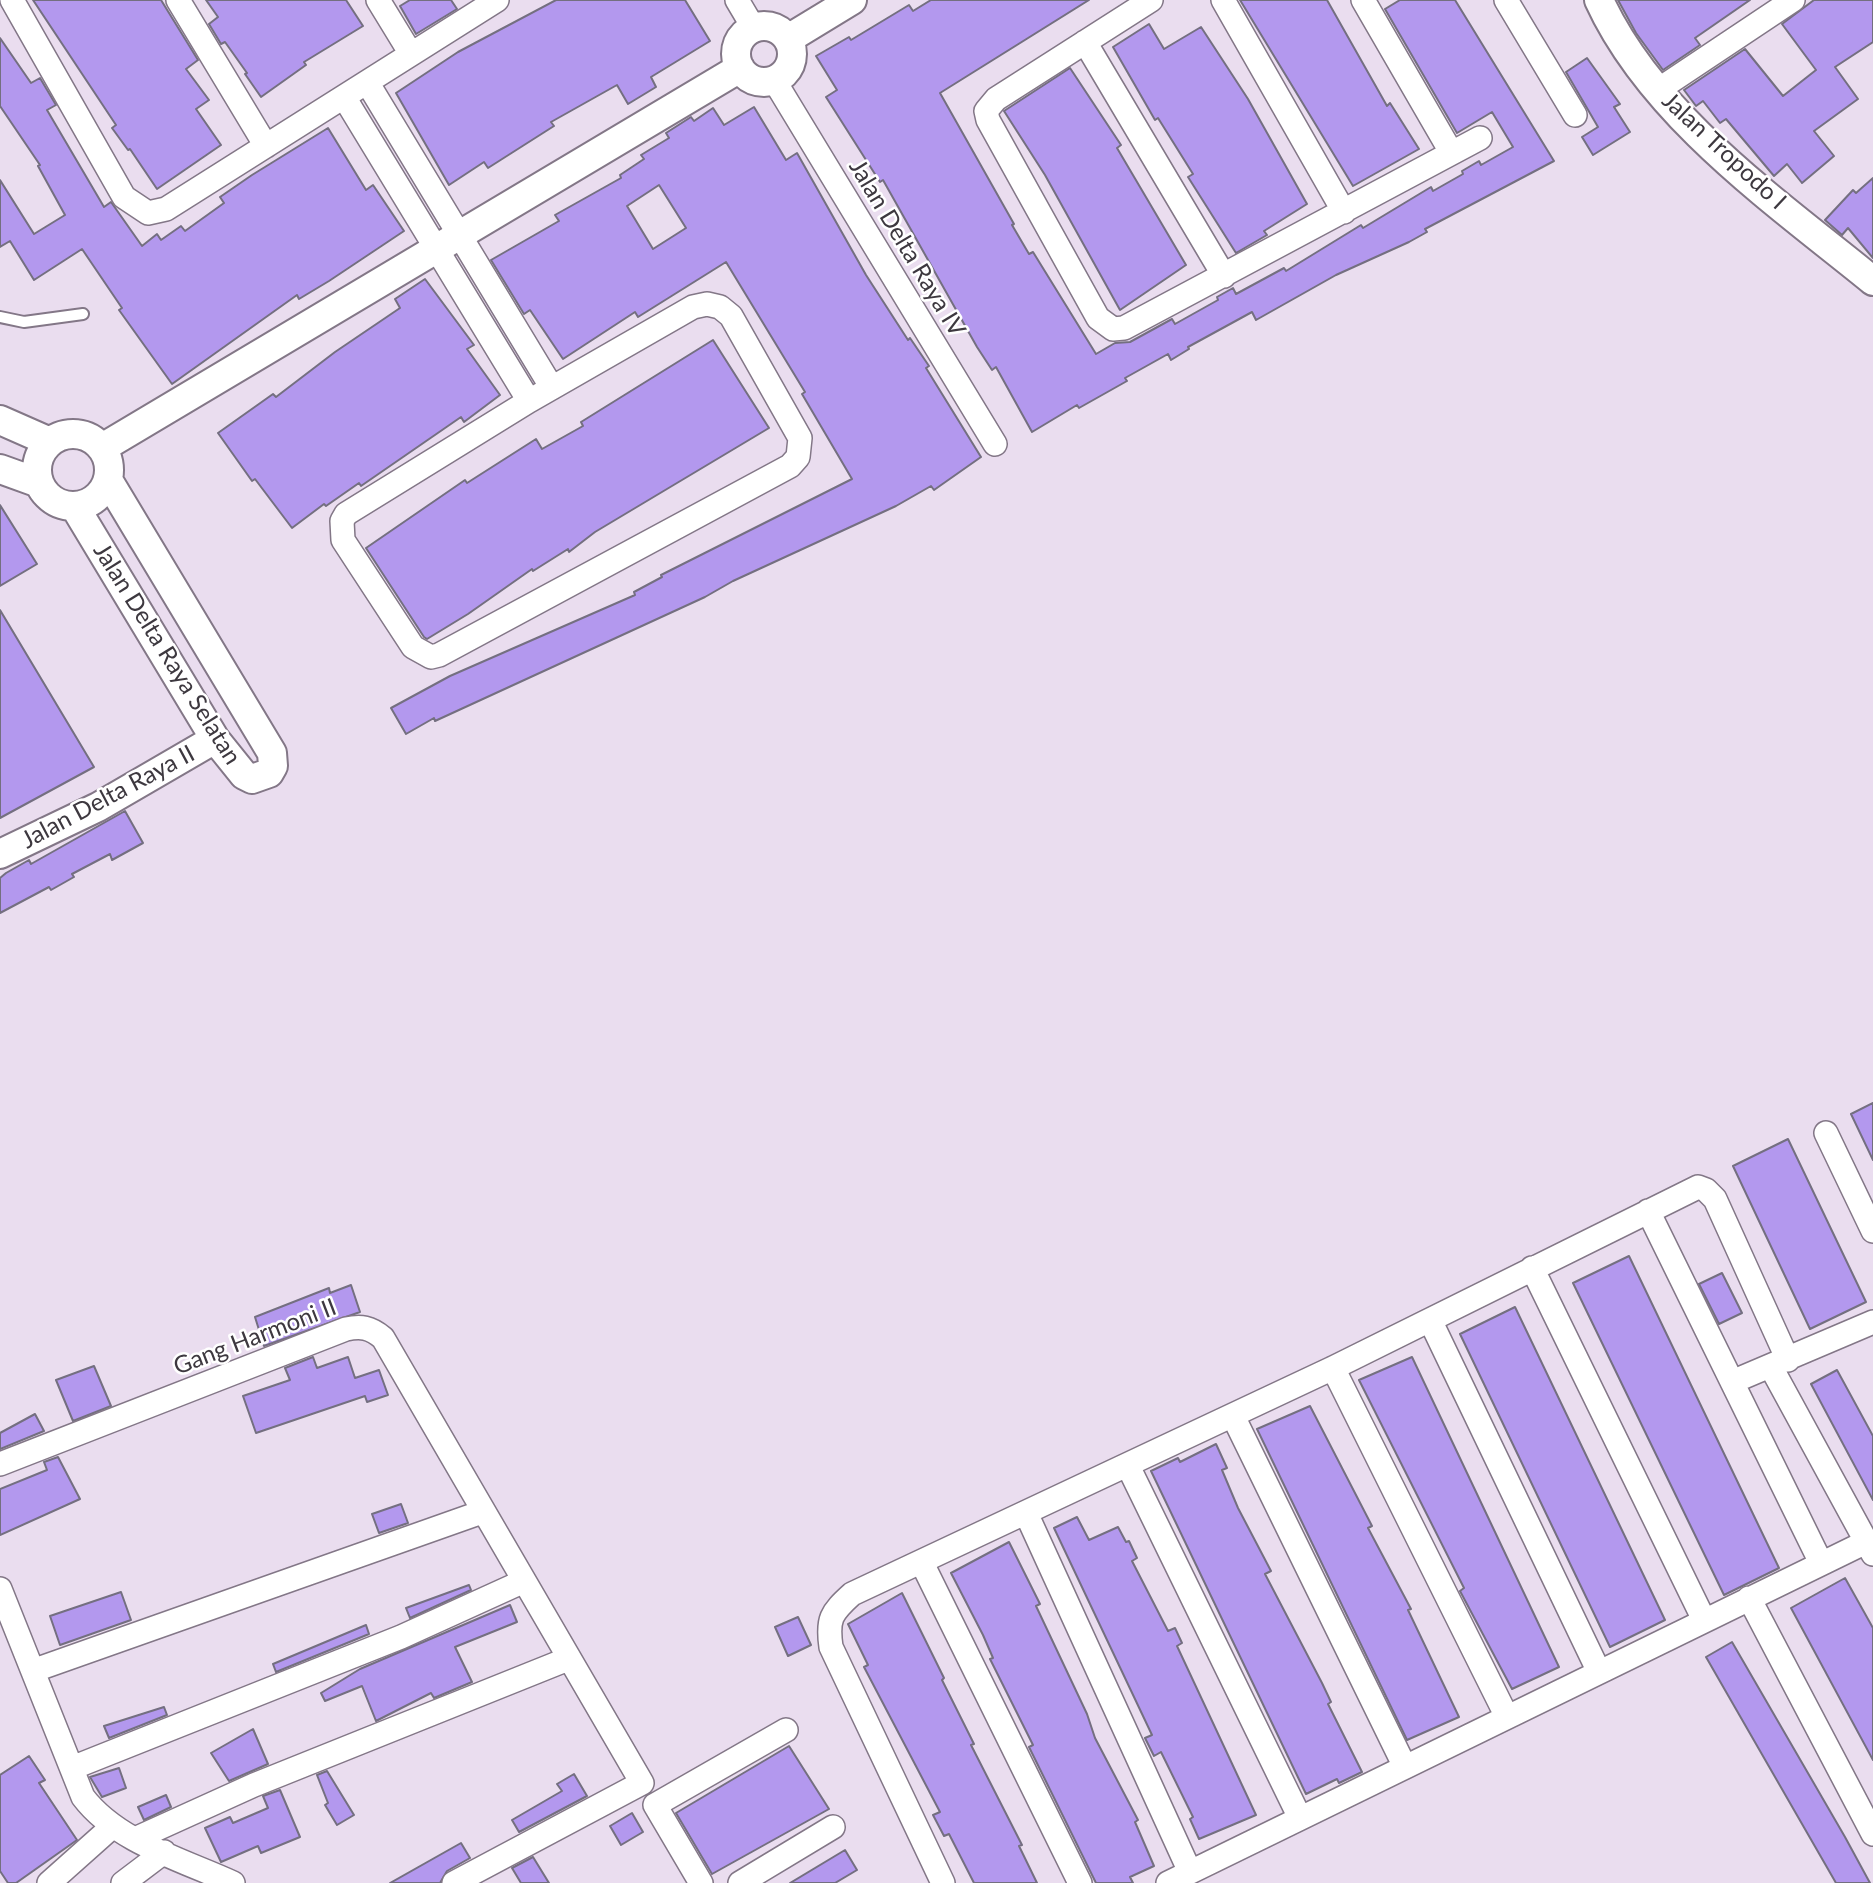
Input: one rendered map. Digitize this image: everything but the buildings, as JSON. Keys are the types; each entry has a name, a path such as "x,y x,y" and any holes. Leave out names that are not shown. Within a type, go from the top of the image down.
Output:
{"street":[{"path":"12,0 124,197 136,208 148,213 166,209 497,0"},
{"path":"178,0 266,146"},
{"path":"378,0 411,54"},
{"path":"737,0 754,27"},
{"path":"788,39 852,0"},
{"path":"1151,0 1123,7 1085,42 996,99 986,111 988,120 1098,318 1113,328 1124,328 1480,138"},
{"path":"1223,0 1344,212"},
{"path":"1363,0 1451,152"},
{"path":"1506,0 1575,116"},
{"name":"Jalan Tropodo I","path":"1599,0 1616,33 1658,90 1760,189 1873,281"},
{"path":"1658,90 1793,0"},
{"path":"754,27 773,27 788,39 792,58 783,75 774,80 755,80 740,68 736,59 739,40 754,27"},
{"path":"1085,42 1224,276"},
{"path":"102,448 740,68"},
{"name":"Jalan Delta Raya IV","path":"774,80 995,444"},
{"path":"368,82 529,401"},
{"path":"344,97 552,388"},
{"path":"693,307 720,307 731,316 800,438 800,450 790,466 439,655 431,657 422,653 413,647 343,540 342,521 346,514 552,388 693,307"},
{"path":"0,420 50,442"},
{"path":"0,469 39,484 53,501 75,507 96,499 108,480 107,458 102,448 93,440 71,434 50,442 38,461 39,484"},
{"name":"Jalan Delta Raya Selatan","path":"75,507 215,739 244,775 252,779 269,773 273,766 272,753 108,480"},
{"name":"Jalan Delta Raya II","path":"0,854 98,807 215,739"},
{"path":"1826,1133 1873,1231"},
{"path":"943,1883 850,1692 831,1647 828,1624 837,1608 852,1594 1333,1368 1698,1187 1706,1190 1715,1199 1780,1363 1870,1548 1821,1563 1168,1883"},
{"path":"1648,1211 1821,1563"},
{"path":"1532,1268 1704,1620"},
{"path":"1430,1320 1599,1672"},
{"path":"1732,1382 1873,1322"},
{"name":"Gang Harmoni II","path":"0,1464 360,1326 373,1330 383,1338 522,1582 642,1783 454,1883"},
{"path":"1333,1368 1507,1717"},
{"path":"1233,1416 1405,1767"},
{"path":"1128,1466 1300,1818"},
{"path":"35,1670 482,1512"},
{"path":"1026,1513 1190,1872"},
{"path":"922,1563 1080,1883"},
{"path":"72,1768 401,1637 522,1582"},
{"path":"0,1589 35,1670 83,1797 96,1815 164,1852 233,1883"},
{"path":"1749,1598 1873,1834"},
{"path":"137,1838 254,1785 568,1659"},
{"path":"701,1883 655,1805 786,1730"},
{"path":"49,1883 113,1826"},
{"path":"740,1883 833,1827"},
{"path":"123,1883 164,1852"}],"lane":[{"path":"0,317 24,322 83,314"}]}
